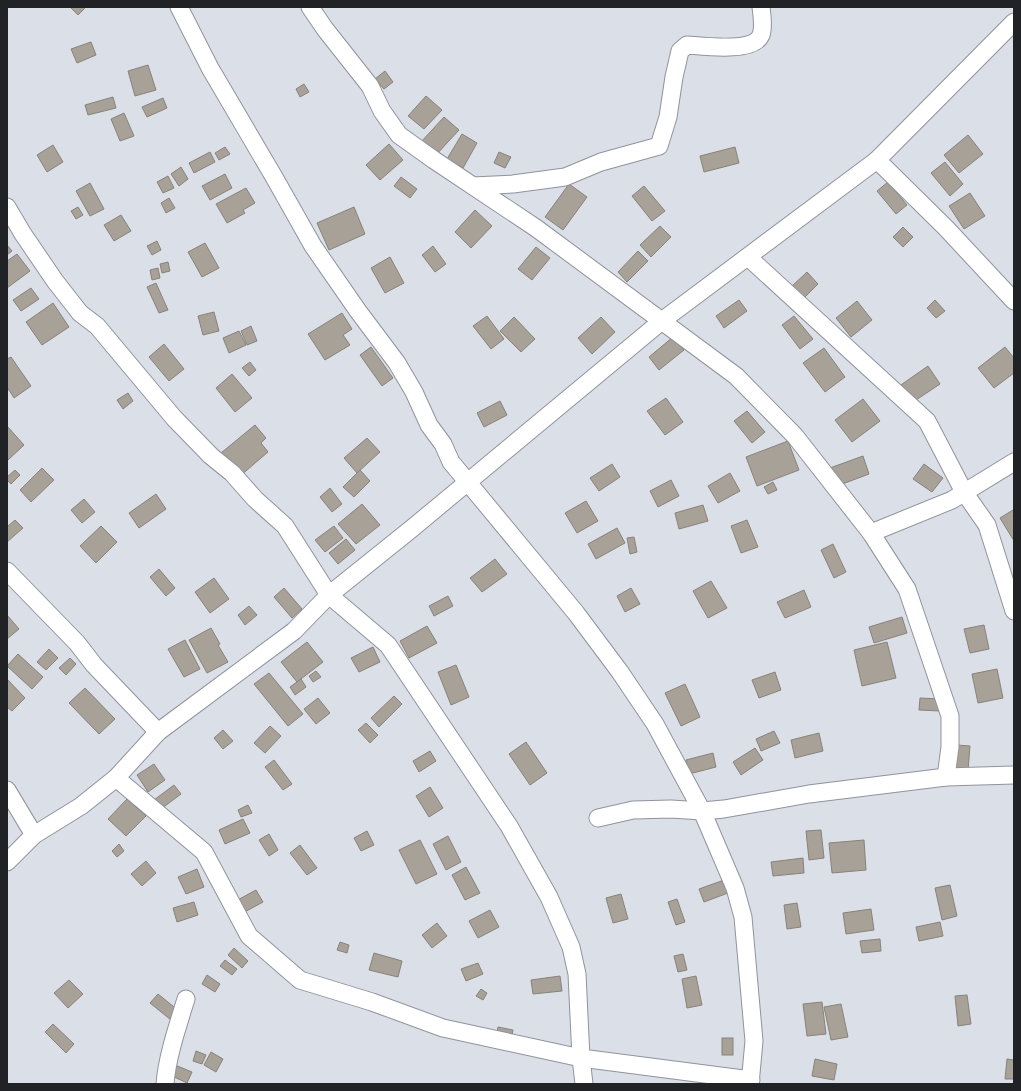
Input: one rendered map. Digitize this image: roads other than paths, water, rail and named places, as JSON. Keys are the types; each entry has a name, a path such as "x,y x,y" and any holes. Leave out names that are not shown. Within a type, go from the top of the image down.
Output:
{"street":[{"path":"116,778 204,852 249,936 300,980 372,1002 443,1028 581,1058 751,1082 754,1041 743,917 735,888 702,811 655,724 620,672 576,613 451,462 443,444 429,425 414,392 397,363 358,311 313,246 210,68 179,7"},
{"path":"310,7 325,29 370,86 382,111 399,135 536,228 663,320 736,376 795,436 871,533 907,589 950,716 950,748 946,777"},
{"path":"473,186 513,184 565,177 601,162 659,146 668,117 674,77 680,51 687,45 735,47 754,42 761,35 761,7"},
{"path":"7,862 34,835 81,806 116,778 158,732 294,631 329,595 663,320 877,160 1014,22"},
{"path":"877,160 946,228 1014,300"},
{"path":"7,207 23,234 55,281 80,313 96,326 174,418 211,456 232,473 255,499 285,526 329,595 388,645 509,826 549,897 571,947 577,974 581,1058 584,1084"},
{"path":"748,257 927,421 964,492 986,525 1014,611"},
{"path":"871,533 952,500 1014,462"},
{"path":"7,571 77,643 94,665 158,732"},
{"path":"598,818 632,810 671,809 702,811 724,809 809,794 946,777 1014,775"},
{"path":"7,790 34,835"},
{"path":"165,1084 177,1028 186,1000"}]}
